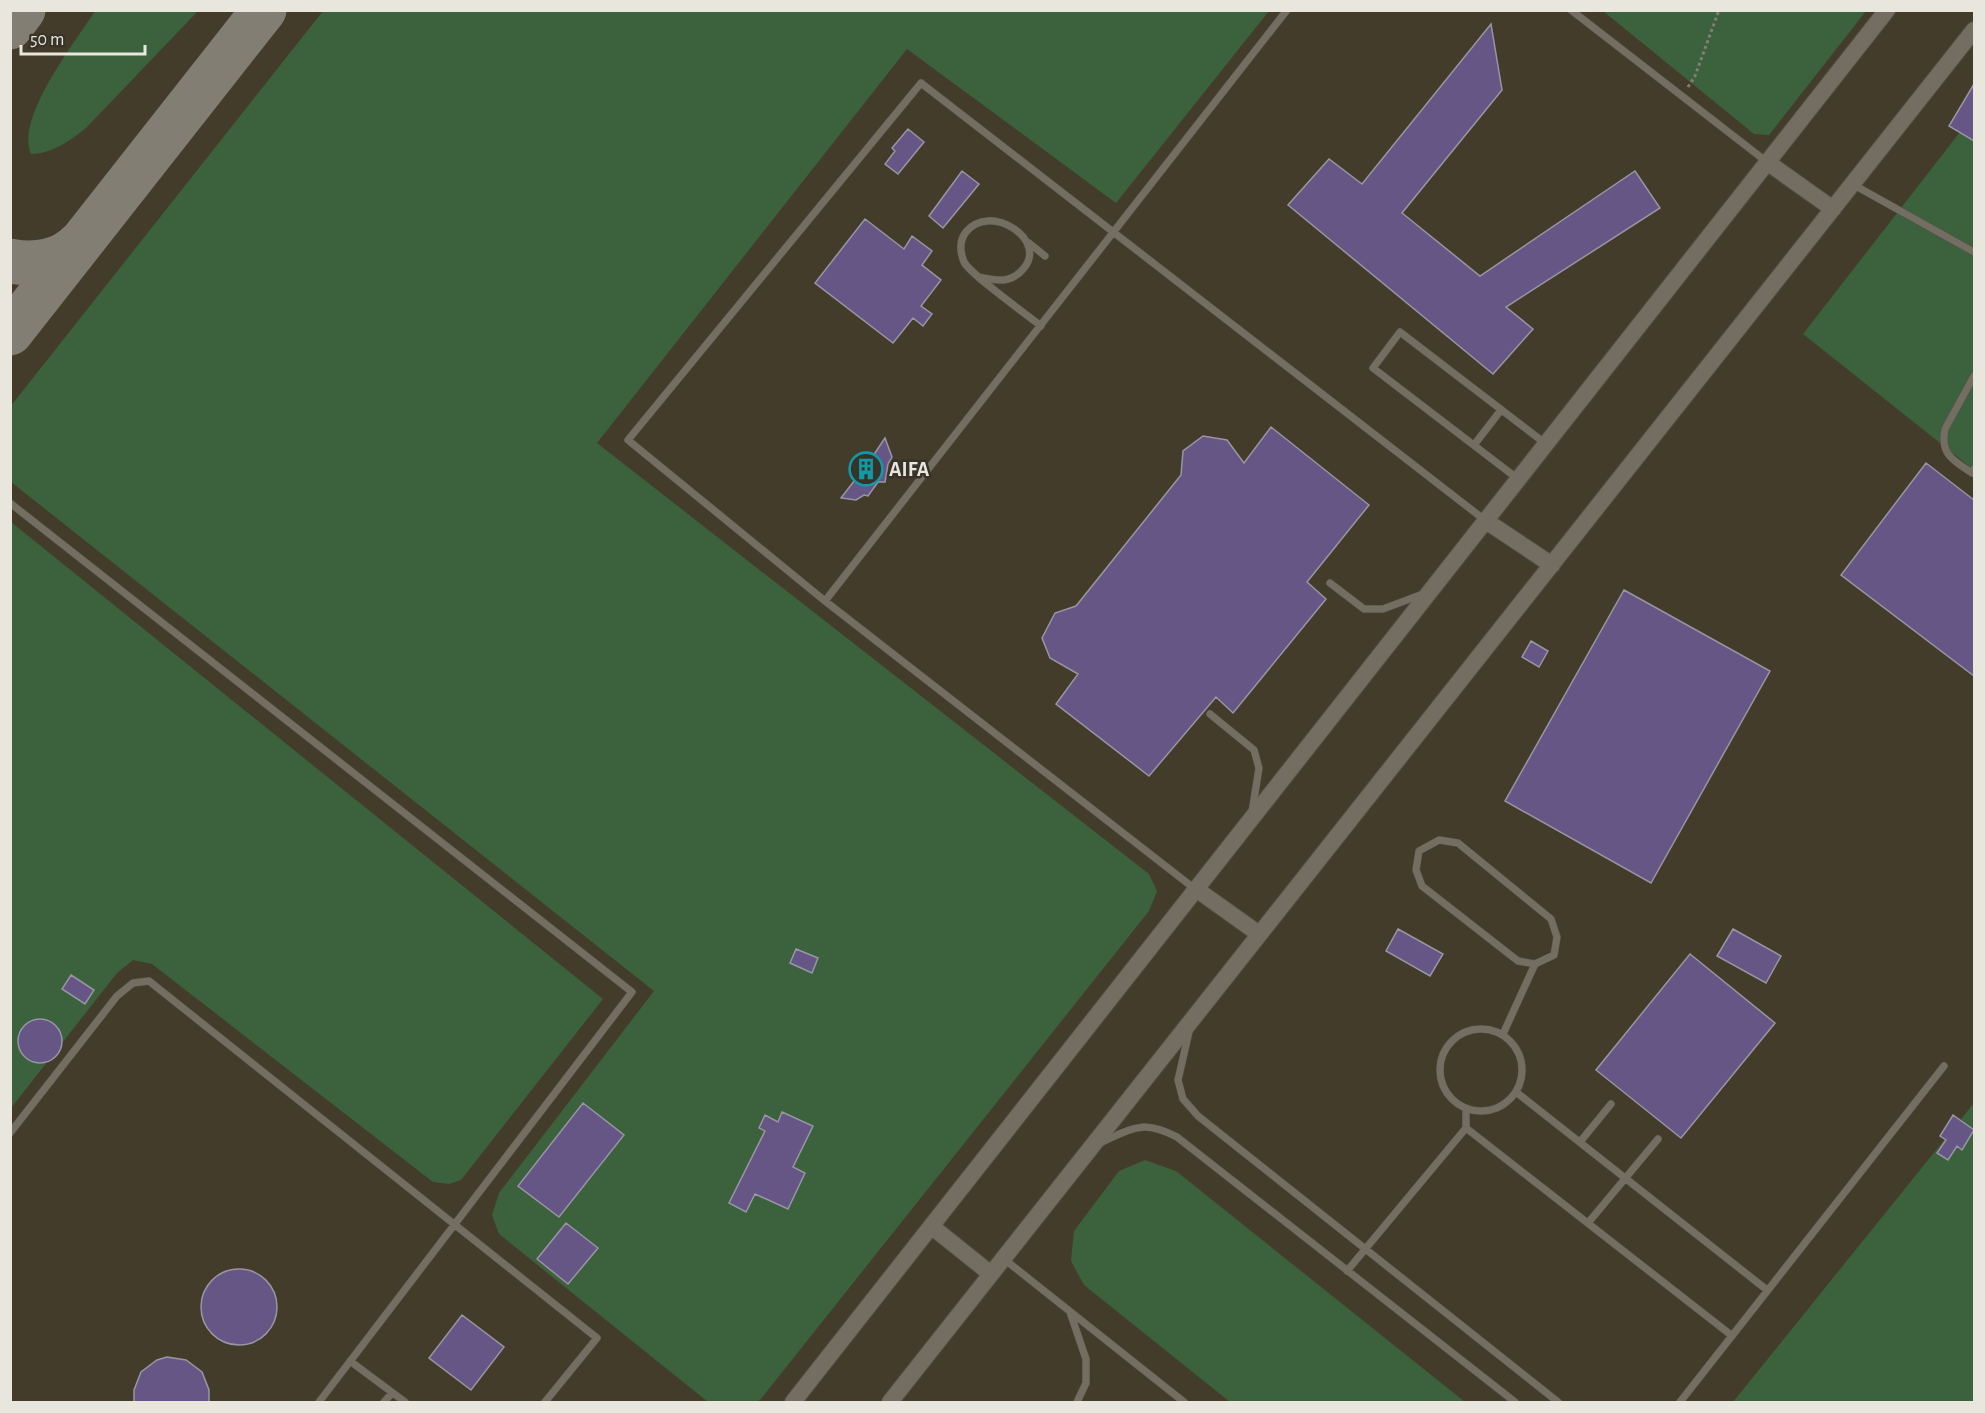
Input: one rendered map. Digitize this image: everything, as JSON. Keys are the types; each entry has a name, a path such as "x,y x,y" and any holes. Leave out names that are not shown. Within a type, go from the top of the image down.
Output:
{"street":[{"path":"793,1402 1887,10"},
{"path":"890,1402 1852,184 1972,36"},
{"path":"1767,162 1833,208"},
{"path":"1486,521 1552,565"},
{"path":"1196,890 1259,934"},
{"path":"931,1226 991,1274"}],"lane":[{"path":"825,601 1287,10"},
{"path":"1571,10 1767,162"},
{"path":"1196,890 825,601 628,440 921,83 1486,521"},
{"path":"1852,184 1974,252"},
{"path":"1041,326 968,268 960,250 961,242 969,228 985,220 998,221 1020,233 1045,256"},
{"path":"979,277 1003,281 1014,278 1028,264 1030,249 1026,240"},
{"path":"1519,479 1373,368 1400,333 1546,444"},
{"path":"1974,376 1945,429 1943,439 1950,458 1974,472"},
{"path":"1474,445 1501,410"},
{"path":"10,503 632,992 319,1402"},
{"path":"1330,583 1364,609 1383,609 1431,591"},
{"path":"1210,714 1254,750 1259,768 1250,821"},
{"path":"1503,1034 1535,964 1554,955 1557,937 1551,919 1458,843 1439,840 1419,851 1416,870 1422,886 1518,961 1535,964"},
{"path":"10,1133 117,996 133,983 149,981 597,1338 545,1402"},
{"path":"1192,1020 1178,1080 1183,1099 1198,1116 1558,1402"},
{"path":"1491,1029 1503,1034 1513,1043 1521,1060 1522,1080 1516,1092 1507,1102 1494,1109 1480,1111 1466,1108 1454,1101 1445,1090 1440,1076 1440,1062 1445,1049 1454,1038 1465,1032 1491,1029"},
{"path":"1680,1402 1944,1066"},
{"path":"1516,1092 1767,1290"},
{"path":"1580,1142 1611,1104"},
{"path":"1347,1271 1466,1128 1466,1108"},
{"path":"1092,1147 1134,1127 1157,1127 1178,1137 1515,1402"},
{"path":"1466,1128 1731,1335"},
{"path":"1588,1223 1658,1139"},
{"path":"1004,1259 1184,1402"},
{"path":"1070,1312 1086,1359 1086,1383 1077,1402"},
{"path":"350,1361 405,1402"},
{"path":"384,1402 392,1393"}],"path":[{"path":"1682,96 1695,76 1719,10"}],"shaded area":[{"path":"10,11 1974,11 1974,1402 11,1402"}],"green space":[{"path":"95,11 198,11 86,128 53,149 31,154 28,139 39,101 62,60"},
{"path":"323,11 1269,11 1116,203 907,49 597,443 1149,874 1157,891 1149,911 760,1400 755,1402 708,1402 499,1234 492,1215 499,1193 654,991 11,482 10,407"},
{"path":"1603,11 1866,11 1769,135 1754,134"},
{"path":"1974,114 1974,470 1803,334"},
{"path":"11,522 603,999 461,1180 449,1184 433,1182 152,964 133,960 117,973 11,1108"},
{"path":"1974,1103 1974,1402 1733,1402"},
{"path":"1145,1160 1176,1171 1465,1402 1230,1402 1084,1285 1071,1261 1074,1231 1119,1171"}],"building":[{"path":"1491,24 1502,90 1402,213 1480,276 1635,171 1660,208 1506,307 1533,329 1493,374 1288,205 1329,159 1362,184"},
{"path":"1974,84 1974,141 1949,126"},
{"path":"908,129 924,142 898,174 885,164 895,151 892,148"},
{"path":"962,171 979,184 943,228 929,216"},
{"path":"865,219 904,249 912,236 932,251 922,265 941,280 921,306 932,314 923,326 913,318 893,343 815,283"},
{"path":"1271,427 1369,505 1307,582 1326,599 1233,713 1216,697 1149,776 1056,704 1078,674 1050,658 1042,638 1055,613 1076,606 1181,475 1183,451 1203,436 1227,440 1244,463"},
{"name":"AIFA","path":"885,438 892,457 888,464 885,482 878,482 868,496 864,495 856,500 841,498 858,476 856,463 869,462"},
{"path":"1926,463 1974,500 1974,676 1841,575"},
{"path":"1624,590 1770,671 1651,883 1505,801"},
{"path":"1531,641 1548,651 1539,667 1522,657"},
{"path":"1398,929 1443,954 1430,976 1386,951"},
{"path":"1733,929 1781,956 1766,983 1717,956"},
{"path":"796,949 818,958 812,973 790,963"},
{"path":"1690,954 1775,1023 1681,1138 1596,1070"},
{"path":"71,975 94,990 85,1004 62,989"},
{"path":"40,1019 56,1025 62,1041 56,1057 40,1063 24,1057 18,1041 24,1025"},
{"path":"583,1103 624,1135 559,1217 518,1186"},
{"path":"782,1112 813,1126 793,1167 805,1173 788,1209 755,1194 746,1212 729,1203 765,1131 759,1128 765,1115 778,1122"},
{"path":"1953,1115 1974,1130 1962,1150 1957,1146 1948,1160 1937,1153 1946,1140 1940,1136"},
{"path":"566,1223 598,1248 568,1284 537,1259"},
{"path":"239,1269 253,1272 266,1280 274,1293 277,1307 274,1321 266,1334 253,1342 239,1345 225,1342 212,1334 204,1321 201,1307 204,1293 212,1280 225,1272"},
{"path":"462,1315 504,1347 471,1390 429,1358"},
{"path":"167,1357 186,1360 202,1372 209,1390 209,1402 134,1402 134,1390 141,1372 157,1360"}],"taxiway":[{"path":"10,27 23,10"},
{"path":"10,333 264,10"},
{"path":"10,261 29,263 48,261 65,255 80,243"}],"place":[{"name":"AIFA","path":"866,469"}]}
